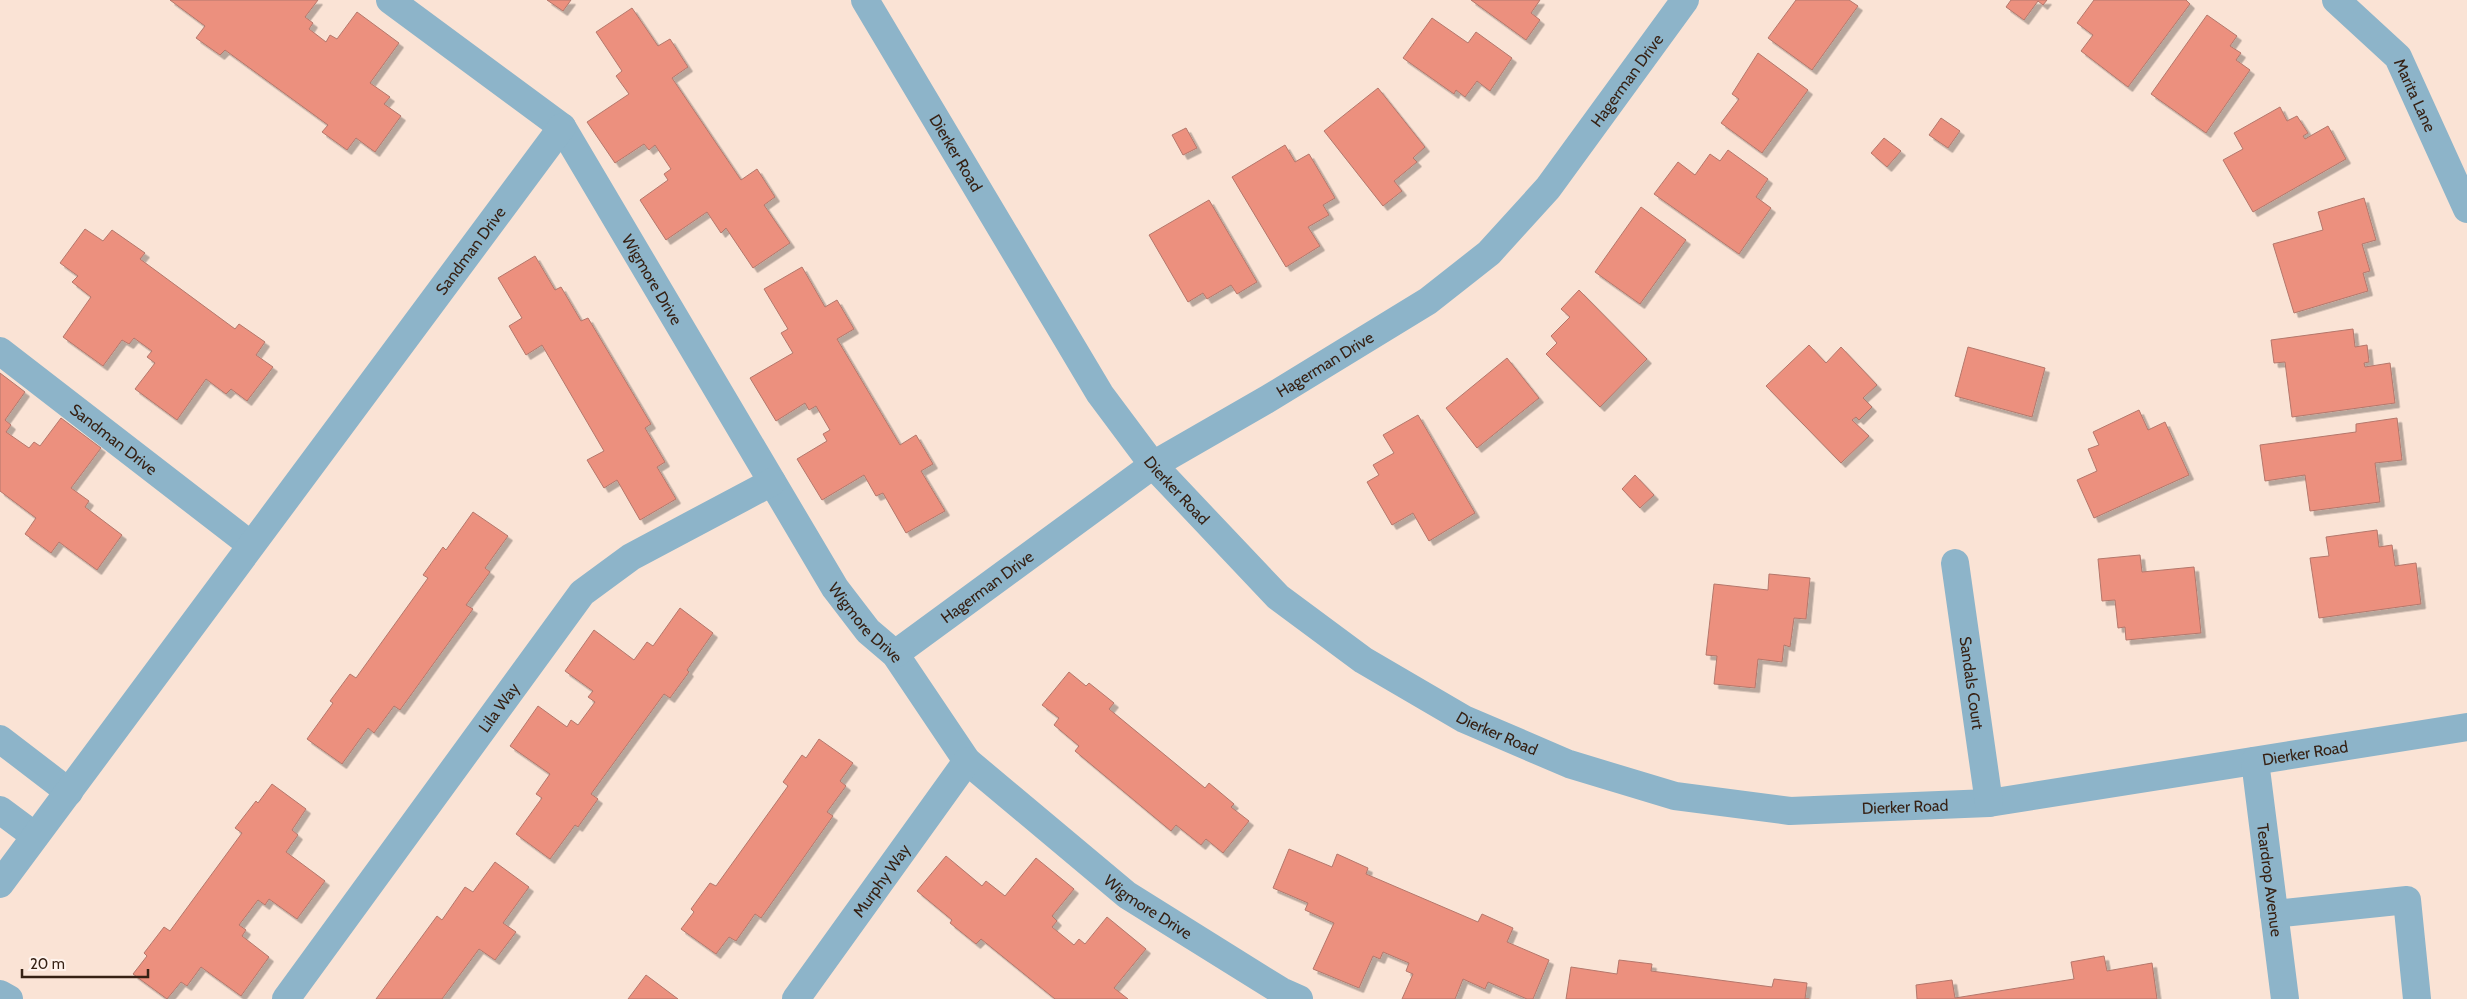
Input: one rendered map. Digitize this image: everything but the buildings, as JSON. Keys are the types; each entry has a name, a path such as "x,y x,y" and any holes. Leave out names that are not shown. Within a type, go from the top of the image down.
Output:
{"street":[{"path":"390,0 562,127"},
{"name":"Dierker Road","path":"865,0 1100,394 1153,465 1278,597 1363,660 1464,719 1569,764 1675,796 1790,811 1989,803 2467,727"},
{"name":"Hagerman Drive","path":"895,654 1153,465 1266,400 1428,301 1489,253 1548,188 1685,0"},
{"name":"Marita Lane","path":"2336,0 2398,57 2467,209"},
{"name":"Wigmore Drive","path":"562,127 835,588 868,630 895,654 966,761 1127,895 1281,992 1299,999"},
{"name":"Sandman Drive","path":"0,884 562,127"},
{"name":"Sandman Drive","path":"0,351 251,544"},
{"name":"Lila Way","path":"286,999 582,593 631,557 772,482"},
{"name":"Sandals Court","path":"1955,563 1989,803"},
{"path":"0,739 69,792"},
{"name":"Murphy Way","path":"796,999 966,761"},
{"name":"Teardrop Avenue","path":"2255,761 2285,999"},
{"path":"0,810 36,836"},
{"path":"2274,914 2407,900 2417,999"},
{"path":"0,994 9,999"}]}
